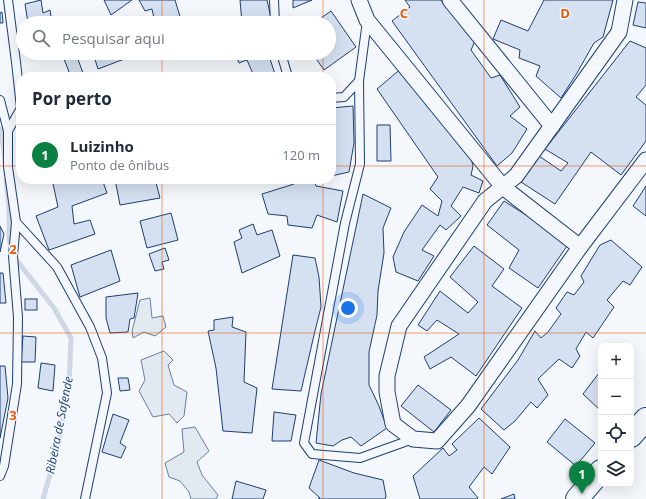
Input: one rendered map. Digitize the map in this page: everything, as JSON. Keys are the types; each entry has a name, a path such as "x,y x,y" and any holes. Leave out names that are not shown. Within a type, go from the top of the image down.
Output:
{"main road":[{"path":"634,433 646,419"},
{"path":"577,499 598,474"}],"street":[{"path":"360,0 368,20 503,187 580,247"},
{"path":"450,0 552,126"},
{"path":"625,0 619,32 516,176 485,201 399,326 387,376 387,392 393,424 413,440 438,441 468,406 580,247 646,160"}],"lane":[{"path":"8,0 17,72"},
{"path":"274,0 275,16"},
{"path":"368,20 359,81 360,164 345,223 304,443 312,454 360,458 413,440"},
{"path":"283,60 287,72"},
{"path":"336,98 344,97 359,81"},
{"path":"0,100 8,131 8,167 16,222 13,256 18,317 17,384 4,466 0,476"},
{"path":"8,131 16,117"},
{"path":"16,222 57,267 90,327 102,358 107,393 85,499"}],"shaded area":[{"path":"150,298 152,318 163,316 166,327 155,336 144,332 133,338 132,331 140,300"},
{"path":"164,351 173,360 168,365 174,385 187,392 184,416 177,423 169,414 153,417 139,391 145,380 141,360"},
{"path":"195,427 209,451 197,462 202,475 218,495 216,499 191,499 189,492 180,481 169,477 165,463 184,452 182,429"}],"building":[{"path":"41,0 43,13 50,10 51,16 27,16 25,4"},
{"path":"104,0 132,0 111,15"},
{"path":"139,0 175,0 180,16 154,16 152,9 145,11"},
{"path":"240,0 267,0 271,16 241,16"},
{"path":"293,0 312,0 293,8"},
{"path":"405,0 441,0 447,9 454,6 475,41 471,50 491,78 500,75 520,107 510,116 527,129 512,153 497,166 392,21 410,7"},
{"path":"544,0 613,0 603,37 594,43 561,98 536,76 540,66 519,58 520,50 493,39 501,20 528,31"},
{"path":"638,2 646,3 646,28 633,25"},
{"path":"331,11 334,16 324,16"},
{"path":"2,12 3,23 0,23 0,13"},
{"path":"336,18 356,47 324,70 317,60 336,60"},
{"path":"630,41 646,48 646,85 636,97 646,105 646,141 621,175 591,152 555,204 521,182 539,156 561,171 568,163 545,149"},
{"path":"64,60 78,60 83,72 69,72"},
{"path":"95,60 122,60 98,69"},
{"path":"238,60 247,60 239,63"},
{"path":"247,60 270,60 274,72 252,72"},
{"path":"403,67 471,158 473,166 471,175 483,181 479,193 463,187 451,206 461,216 446,230 440,225 422,250 434,256 418,281 396,272 393,257 404,232 422,205 438,216 442,201 430,189 438,177 377,89"},
{"path":"353,106 354,143 349,172 336,175 336,108"},
{"path":"377,125 390,125 391,161 377,161"},
{"path":"53,184 104,184 107,193 72,206 74,224 90,220 95,234 49,250 36,216 58,207"},
{"path":"116,184 156,184 160,198 120,205"},
{"path":"294,184 315,184 316,186 343,191 337,222 317,215 312,228 288,225 287,216 268,214 262,194"},
{"path":"646,186 646,216 633,206"},
{"path":"363,194 391,208 383,228 384,253 378,291 377,315 369,352 369,385 387,428 361,446 351,437 342,440 333,446 316,443 321,394"},
{"path":"504,201 537,222 567,246 538,288 509,268 519,250 487,225"},
{"path":"171,213 178,240 147,248 140,221"},
{"path":"253,224 257,235 272,230 280,256 242,273 234,242 242,238 239,230"},
{"path":"0,226 4,234 0,252"},
{"path":"611,240 642,267 630,285 623,281 607,300 614,307 593,338 586,332 576,349 580,356 572,368 559,359 538,379 548,395 537,408 531,402 515,421 504,430 481,409 518,360 535,331 541,338 548,332 561,314 556,308 567,292 574,295 584,282 581,276 600,245"},
{"path":"474,246 504,269 492,286 522,308 476,376 451,357 430,369 424,357 459,334 437,320 427,331 418,325 440,291 468,313 478,302 450,277"},
{"path":"165,248 169,260 162,262 164,269 155,271 149,254"},
{"path":"111,250 120,281 80,297 71,265"},
{"path":"293,255 315,258 319,277 321,307 301,391 272,389"},
{"path":"0,273 3,273 6,303 0,303"},
{"path":"138,293 134,318 130,319 128,332 110,333 106,318 106,297"},
{"path":"25,299 37,299 37,310 25,310"},
{"path":"233,317 232,327 246,332 244,382 257,388 252,433 223,431 216,368 208,331 214,330 214,320"},
{"path":"23,336 36,337 35,362 21,362"},
{"path":"41,363 55,365 53,391 38,388"},
{"path":"0,366 5,366 8,398 0,438"},
{"path":"598,374 598,408 583,394"},
{"path":"118,378 128,378 130,390 120,391"},
{"path":"418,385 451,410 434,432 401,406"},
{"path":"274,412 296,415 291,441 272,441"},
{"path":"113,414 129,420 120,443 126,447 121,458 102,452"},
{"path":"479,418 510,447 492,474 484,467 469,487 478,498 420,499 413,476 443,448 449,456 457,450 452,444"},
{"path":"565,419 595,443 576,466 547,442"},
{"path":"319,460 354,473 383,480 386,496 385,499 318,499 320,498 309,488"},
{"path":"236,481 266,490 263,499 232,499"},
{"path":"514,494 515,499 501,499"}],"waterway":[{"name":"Ribeira de Safende","path":"0,129 5,162"},
{"name":"Ribeira de Safende","path":"6,180 11,249"},
{"name":"Ribeira de Safende","path":"14,257 54,308 71,338 69,386 57,450 43,499"}],"place":[{"name":"Luizinho","path":"582,494"}]}
